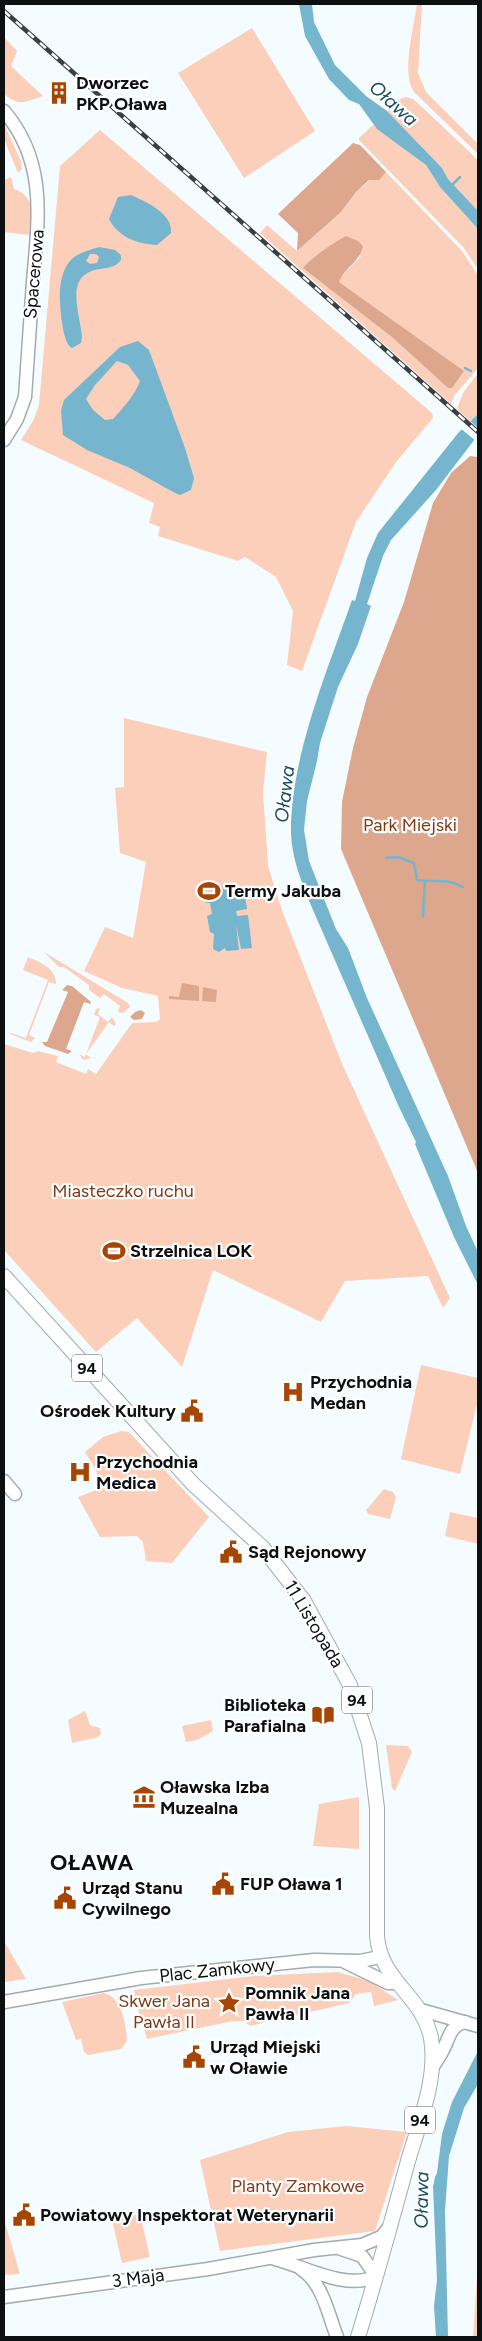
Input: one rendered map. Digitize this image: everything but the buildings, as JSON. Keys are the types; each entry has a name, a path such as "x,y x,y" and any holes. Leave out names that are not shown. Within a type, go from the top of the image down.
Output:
{"main road":[{"name":"11 Listopada","path":"4,1276 194,1484 263,1548 304,1601 350,1685 369,1743 376,1788 378,1839 377,1936 380,1957"},
{"name":"94","path":"358,2337 391,2225 432,2068 431,2038 421,2010 398,1983 380,1957"}],"street":[{"name":"Spacerowa","path":"4,111 14,124 28,153 35,177 39,211 25,397 17,419 4,440"},
{"path":"4,1481 15,1494"},
{"name":"Plac Zamkowy","path":"4,2002 141,1978 266,1964 343,1960 360,1961 380,1957"},
{"path":"343,1960 388,1983 398,1983"},
{"path":"421,2010 470,2023"},
{"path":"432,2068 444,2048 450,2033 457,2025 470,2023"},
{"name":"3 Maja","path":"4,2298 362,2244 375,2240 384,2234 391,2225"},
{"name":"3 Maja","path":"273,2258 347,2282 376,2276 362,2256 343,2249 331,2248"},
{"path":"293,2263 307,2273 315,2282 338,2337"}],"green space":[{"path":"417,4 422,4 418,73 426,92 478,144 478,154 414,92 410,84 408,62"},
{"path":"252,28 315,131 244,178 178,73"},
{"path":"4,37 17,51 11,66 43,96 18,102 4,94"},
{"path":"406,97 413,99 478,160 478,211 448,179 442,168 387,111 400,99"},
{"path":"4,124 21,161 22,169 18,173 4,139"},
{"path":"373,125 426,165 440,187 478,229 478,269 463,247 359,140"},
{"path":"100,130 432,413 433,418 396,462 356,522 302,671 287,665 293,611 276,577 245,557 238,561 158,536 160,527 149,523 154,503 21,440 33,421 39,405 60,166"},
{"path":"353,143 360,145 386,172 379,180 369,180 356,192 341,212 297,251 298,233 278,214"},
{"path":"386,172 462,251 478,275 478,368 454,396 451,404 260,233 267,225 297,251 341,212 356,192 370,180 379,179","holes":["335,242 361,256 341,277 339,282 463,371 448,388 393,338 304,268 314,257"]},
{"path":"11,177 14,189 26,196 31,208 30,235 4,232 4,180"},
{"path":"346,236 358,241 363,246 359,256 344,273 339,282 464,371 452,388 448,388 393,338 303,268 323,250"},
{"path":"478,373 478,414 470,421 457,409 463,393"},
{"name":"Park Miejski","path":"470,456 478,457 478,1173 341,849 342,802 353,748 367,697 404,602 433,503 451,473"},
{"name":"Miasteczko ruchu","path":"124,718 267,752 263,792 268,866 283,913 343,1066 450,1298 443,1308 428,1276 345,1281 321,1322 213,1270 182,1367 137,1318 96,1352 4,1250 4,1044 33,1053 38,1051 58,1056 56,1062 86,1074 88,1069 96,1074 132,1023 156,1022 160,1019 158,996 122,988 84,971 105,927 133,938 146,862 120,853 115,788 124,787"},
{"path":"44,952 128,1003 130,1007 123,1013 118,1012 120,1006 104,994 100,998 89,990 89,985 64,967 59,967"},
{"path":"28,957 51,970 56,979 56,984 49,982 29,1035 35,1038 31,1042 10,1034 26,1038 48,980 23,970"},
{"path":"182,983 199,986 199,1001 169,999 169,996 179,997"},
{"path":"67,985 72,986 91,1002 90,1004 84,1002 66,1049 72,1051 68,1054 45,1046 42,1042 47,1042 68,992 62,990"},
{"path":"203,987 217,990 216,1002 202,1001"},
{"path":"100,1008 98,1014 108,1022 112,1017 116,1024 114,1026 109,1022 86,1054 100,1017 94,1015 96,1009"},
{"path":"141,1010 145,1013 142,1019 134,1020 130,1017 135,1012"},
{"path":"79,1054 85,1057 86,1054 91,1058 83,1060"},
{"path":"421,1365 478,1378 478,1400 460,1474 401,1459"},
{"path":"121,1431 129,1432 209,1517 172,1563 146,1561 143,1542 137,1536 100,1537 78,1497 96,1490 98,1485 96,1470 85,1452 103,1437"},
{"path":"384,1489 393,1492 396,1497 390,1519 368,1514 366,1510"},
{"path":"450,1512 478,1518 478,1544 445,1536"},
{"path":"85,1711 90,1725 100,1728 101,1734 98,1737 72,1743 68,1720"},
{"path":"211,1720 213,1731 197,1740 186,1742 182,1726"},
{"path":"386,1745 408,1746 412,1752 395,1791 392,1788"},
{"path":"359,1797 359,1849 313,1846 319,1804"},
{"path":"4,1941 26,1979 4,1982"},
{"name":"Skwer Jana Pawła II","path":"338,1972 369,1981 398,2000 374,2006 371,1992 356,1994 349,2003 250,2026 244,2021 233,2021 147,2039 134,1990 254,1976"},
{"path":"104,1993 115,2000 122,2012 127,2041 121,2049 88,2055 84,2052 81,2039 76,2040 62,2002"},
{"name":"Planty Zamkowe","path":"346,2126 407,2132 375,2231 220,2251 200,2160 288,2132"},
{"path":"140,2214 150,2257 122,2263 112,2220"},
{"path":"4,2219 20,2274 4,2275"},
{"path":"478,2260 478,2337 473,2337"}],"water":[{"path":"299,4 312,4 314,22 335,65 366,96 387,111 442,168 448,179 478,211 478,229 440,187 426,165 377,129 359,104 349,100 329,79 305,36"},
{"path":"131,195 157,209 168,220 171,233 157,245 135,241 123,235 117,231 109,219 118,197"},
{"path":"99,247 115,250 121,255 121,260 112,267 89,272 81,278 76,296 82,337 81,343 72,348 66,339 62,322 60,285 62,277 66,266 74,258","holes":["90,254 96,254 99,257 97,263 90,264 86,261"]},
{"path":"138,341 149,350 194,478 191,490 180,495 130,468 87,450 63,435 61,410 64,400 120,347","holes":["117,361 128,365 140,381 138,386 117,415 113,419 105,420 93,410 86,399 95,385"]},
{"path":"478,414 478,435 436,490 391,540 383,556 367,604 371,606 358,644 338,687 320,743 307,801 304,830 309,861 336,929 348,948 367,998 448,1176 466,1226 478,1252 478,1285 454,1237 415,1144 416,1142 309,901 296,863 291,834 292,805 303,746 321,686 352,600 355,601 367,558 378,533 459,432"},
{"path":"218,886 231,888 230,896 232,888 242,889 242,894 245,894 247,909 236,911 237,916 248,915 252,948 241,949 236,924 239,950 226,951 225,948 219,952 213,949 214,934 210,932 207,916 212,914 210,903 206,903 205,895 217,895"},
{"path":"478,2051 478,2084 464,2108 449,2156 445,2211 448,2337 436,2337 434,2306 437,2280 433,2187 437,2173 442,2134 452,2102"}],"pier":[{"path":"468,419 478,428 476,441 460,428"}],"waterway":[{"path":"451,186 460,177"},
{"path":"465,368 471,371"},
{"path":"386,858 398,857 414,863 417,880 445,881 463,887"},
{"path":"423,916 425,881"}],"railway":[{"path":"4,11 478,432"}],"place":[{"name":"Dworzec PKP Oława","path":"59,93"},
{"name":"Termy Jakuba","path":"209,891"},
{"name":"Strzelnica LOK","path":"114,1251"},
{"name":"Przychodnia Medan","path":"293,1392"},
{"name":"Ośrodek Kultury","path":"192,1411"},
{"name":"Przychodnia Medica","path":"80,1472"},
{"name":"Sąd Rejonowy","path":"231,1552"},
{"name":"Biblioteka Parafialna","path":"323,1715"},
{"name":"Oławska Izba Muzealna","path":"144,1797"},
{"name":"FUP Oława 1","path":"223,1884"},
{"name":"Urząd Stanu Cywilnego","path":"65,1898"},
{"name":"Pomnik Jana Pawła II","path":"229,2003"},
{"name":"Urząd Miejski w Oławie","path":"194,2057"},
{"name":"Powiatowy Inspektorat Weterynarii","path":"24,2215"}],"district":[{"name":"OŁAWA","path":"92,1862"}],"water label":[{"name":"Oława","path":"394,103"},
{"name":"Oława","path":"284,794"},
{"name":"Oława","path":"421,2200"}]}
